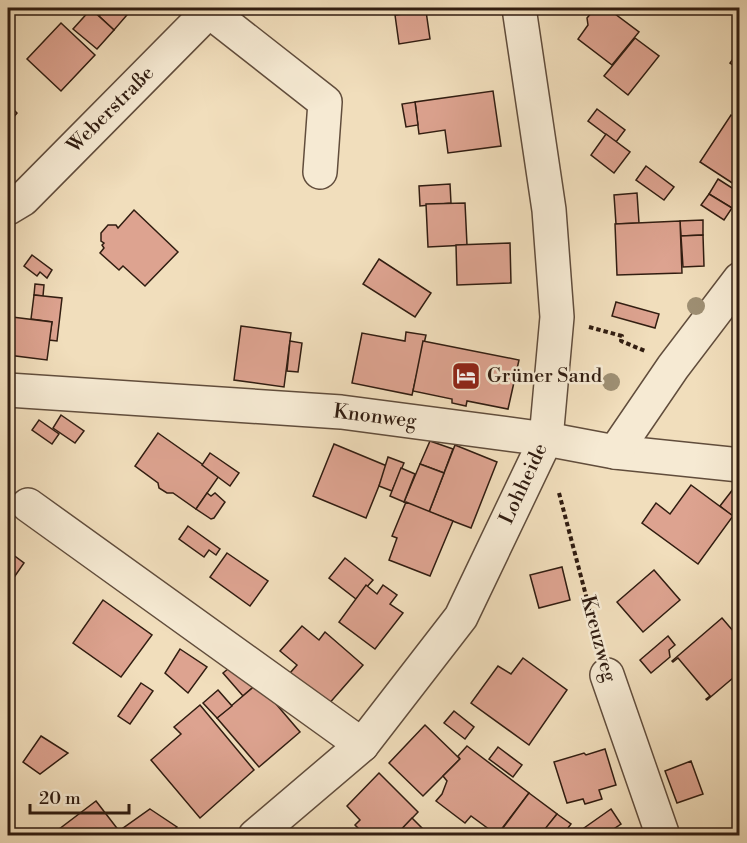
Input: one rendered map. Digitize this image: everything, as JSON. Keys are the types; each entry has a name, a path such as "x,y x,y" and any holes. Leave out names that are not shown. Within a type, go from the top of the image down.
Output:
{"street":[{"name":"Lohheide","path":"255,836 362,746 461,617 546,439 557,317 549,210 519,8"},
{"path":"210,9 325,102 320,172"},
{"name":"Weberstraße","path":"8,208 23,199 210,9"},
{"path":"615,452 673,367 740,279"},
{"name":"Knonweg","path":"8,390 341,412 546,439 615,452 740,465"},
{"path":"28,505 362,746"},
{"name":"Kreuzweg","path":"607,675 663,836"}],"path":[{"path":"557,317 622,336 621,341 649,352 673,367"},
{"name":"Kreuzweg","path":"558,489 607,675"}],"building":[{"path":"107,8 99,16 91,9"},
{"path":"107,8 133,8 114,30 99,16"},
{"path":"607,8 639,32 612,65 578,39 588,25 587,18 593,11"},
{"path":"91,9 114,30 97,49 73,29"},
{"path":"426,11 430,39 399,44 395,15"},
{"path":"61,23 95,55 61,91 27,59"},
{"path":"635,38 659,56 628,95 604,76"},
{"path":"740,50 740,70 730,63"},
{"path":"493,91 501,146 448,153 445,130 419,134 415,102"},
{"path":"415,102 418,125 406,127 402,104"},
{"path":"8,104 17,113 8,124"},
{"path":"597,109 625,130 616,142 588,121"},
{"path":"731,115 740,121 740,188 700,162"},
{"path":"606,134 630,152 614,173 591,155"},
{"path":"646,166 674,187 664,200 636,180"},
{"path":"718,179 740,193 732,208 709,194"},
{"path":"450,184 451,203 420,206 419,186"},
{"path":"637,193 639,223 616,224 614,195"},
{"path":"709,194 732,208 724,220 701,205"},
{"path":"465,203 467,245 428,247 426,204"},
{"path":"134,210 178,252 145,286 123,266 119,270 100,253 104,248 101,233 108,225 116,225 118,228"},
{"path":"703,220 703,235 681,236 680,221"},
{"path":"680,221 682,273 617,275 615,224"},
{"path":"703,235 704,266 683,267 681,236"},
{"path":"510,243 511,283 457,285 456,245"},
{"path":"32,255 52,270 47,278 40,272 37,276 24,266"},
{"path":"379,259 431,293 415,317 363,284"},
{"path":"35,284 44,285 43,296 34,295"},
{"path":"34,295 62,298 57,341 49,340 52,322 31,319"},
{"path":"616,302 659,314 655,328 612,316"},
{"path":"12,317 52,322 47,360 8,355"},
{"path":"241,326 291,333 284,387 234,380"},
{"path":"406,332 426,335 412,395 352,383 362,333 405,341"},
{"path":"290,341 302,343 298,372 287,371"},
{"name":"Grüner Sand","path":"423,341 519,360 508,409 467,401 466,406 452,403 452,399 413,391"},
{"path":"61,415 84,431 75,443 53,428"},
{"path":"39,420 59,434 52,444 32,430"},
{"path":"158,433 219,476 196,509 173,493 167,493 159,488 158,483 135,466"},
{"path":"430,441 453,449 444,473 420,464"},
{"path":"334,444 387,466 366,518 313,496"},
{"path":"455,445 497,462 471,528 429,512"},
{"path":"210,453 239,473 230,486 202,465"},
{"path":"388,457 404,463 392,491 379,486"},
{"path":"420,464 444,473 429,512 404,502"},
{"path":"401,468 415,474 404,502 390,496"},
{"path":"737,484 740,486 740,516 737,520 720,506"},
{"path":"691,485 733,516 698,564 642,523 656,503 670,514"},
{"path":"207,493 211,496 215,493 225,502 211,519 196,509"},
{"path":"406,502 453,521 430,576 389,560 397,538 392,536"},
{"path":"188,526 220,549 216,555 209,550 204,557 179,539"},
{"path":"8,551 24,563 8,586"},
{"path":"227,553 268,581 250,606 210,577"},
{"path":"345,558 373,580 356,599 329,578"},
{"path":"562,567 570,600 539,608 530,575"},
{"path":"654,570 680,600 643,632 617,602"},
{"path":"366,585 377,594 383,585 397,595 390,604 403,613 375,649 339,622"},
{"path":"103,600 152,635 121,677 73,643"},
{"path":"722,618 740,639 740,672 707,700 710,696 678,658 672,661"},
{"path":"302,626 319,640 325,632 363,665 327,706 290,673 297,665 280,651"},
{"path":"668,636 675,645 669,650 670,657 651,673 640,660"},
{"path":"180,649 207,667 188,693 165,673"},
{"path":"523,658 567,690 529,745 471,703 498,666 511,674"},
{"path":"239,660 258,683 243,696 223,673"},
{"path":"141,683 153,691 130,724 118,716"},
{"path":"258,683 300,732 259,767 217,718"},
{"path":"218,690 232,706 217,718 203,703"},
{"path":"200,705 254,770 200,818 151,760 181,734 174,727"},
{"path":"454,711 474,727 465,739 444,723"},
{"path":"425,725 460,759 423,796 389,763"},
{"path":"41,736 68,753 40,774 23,762"},
{"path":"467,746 529,793 497,835 471,816 465,823 436,801 442,794 447,781 443,776 460,759 458,756"},
{"path":"498,747 522,765 513,777 489,759"},
{"path":"605,749 616,785 599,790 602,799 585,804 583,799 567,803 554,762"},
{"path":"691,761 703,794 677,803 665,771"},
{"path":"379,773 418,812 395,836 366,836 355,825 360,820 347,806"},
{"path":"529,793 557,814 540,836 497,836"},
{"path":"96,801 123,836 50,836"},
{"path":"150,809 177,827 165,836 123,836 119,831"},
{"path":"611,809 621,824 603,836 593,836 584,828"},
{"path":"557,814 571,824 562,836 552,836 544,830"},
{"path":"412,818 425,831 420,836 395,836"}],"place":[{"name":"Grüner Sand","path":"466,376"}]}
